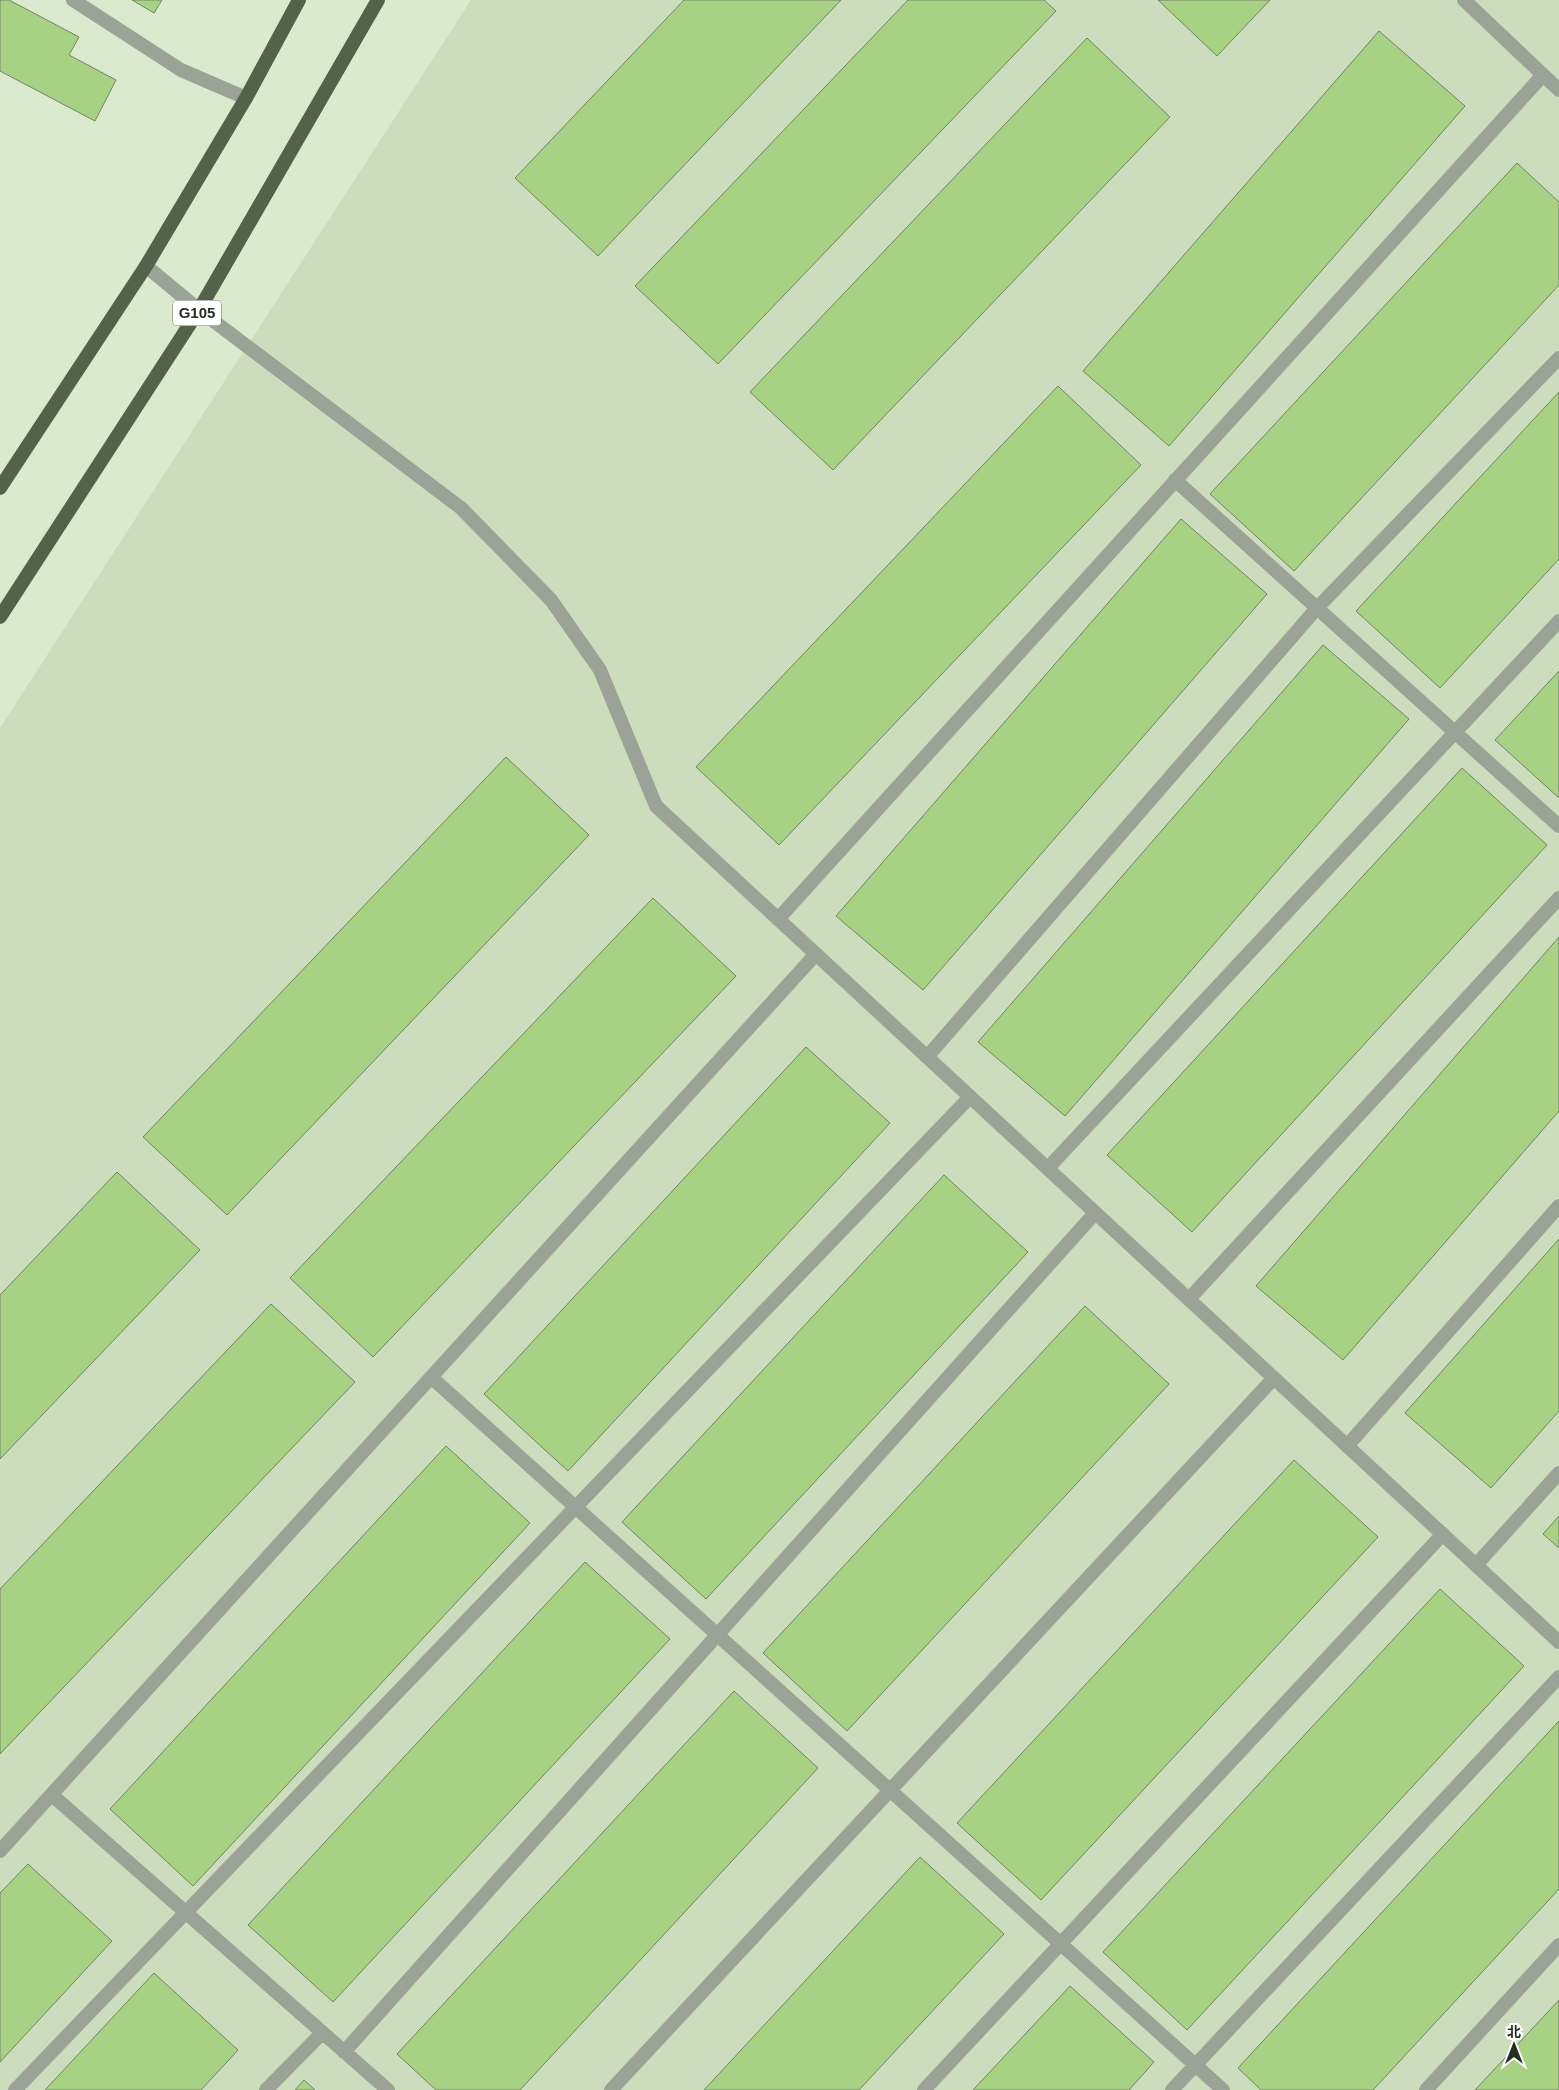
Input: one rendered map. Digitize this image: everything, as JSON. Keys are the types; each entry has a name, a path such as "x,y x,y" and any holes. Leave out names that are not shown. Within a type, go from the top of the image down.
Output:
{"highway":[{"path":"0,488 146,266 246,98 299,0"},
{"name":"G105","path":"0,617 199,310 378,0"}],"street":[{"path":"73,0 181,70 246,98"},
{"path":"1464,0 1559,90"},
{"path":"778,919 1543,75"},
{"path":"146,266 199,310 461,508 551,600 600,670 656,806 1559,1642"},
{"path":"927,1057 1317,608 1559,358"},
{"path":"1175,480 1559,826"},
{"path":"1048,1168 1559,621"},
{"path":"1189,1299 1559,898"},
{"path":"0,1851 816,954"},
{"path":"15,2090 970,1097"},
{"path":"1347,1446 1559,1206"},
{"path":"344,2052 1095,1213"},
{"path":"431,1377 1223,2090"},
{"path":"611,2090 1274,1378"},
{"path":"1476,1565 1559,1473"},
{"path":"924,2090 1443,1534"},
{"path":"1172,2090 1559,1677"},
{"path":"52,1795 388,2090"},
{"path":"1426,2090 1559,1945"},
{"path":"266,2090 322,2033"}],"shaded area":[{"path":"471,0 1559,0 1559,2090 0,2090 0,728"}],"building":[{"path":"0,0 9,0 79,37 69,55 116,80 95,121 0,71"},
{"path":"132,0 162,0 154,13"},
{"path":"684,0 841,0 598,256 515,178"},
{"path":"908,0 1044,0 1056,11 718,364 635,286"},
{"path":"1158,0 1270,0 1217,56"},
{"path":"1379,31 1465,106 1169,446 1083,371"},
{"path":"1087,38 1170,117 833,470 750,392"},
{"path":"1517,163 1559,202 1559,285 1294,571 1210,494"},
{"path":"1058,386 1141,465 779,845 696,767"},
{"path":"1559,392 1559,559 1440,688 1356,611"},
{"path":"1181,519 1267,594 923,990 836,916"},
{"path":"1323,645 1409,719 1065,1116 978,1042"},
{"path":"1559,671 1559,798 1495,740"},
{"path":"506,757 589,835 227,1215 143,1137"},
{"path":"1462,768 1547,845 1192,1232 1107,1155"},
{"path":"653,898 736,976 373,1357 290,1278"},
{"path":"1559,937 1559,1111 1343,1360 1256,1286"},
{"path":"806,1047 890,1123 568,1471 484,1394"},
{"path":"117,1172 200,1250 0,1459 0,1295"},
{"path":"944,1175 1028,1252 706,1599 622,1522"},
{"path":"1559,1239 1559,1411 1491,1488 1405,1413"},
{"path":"271,1304 355,1382 0,1754 0,1589"},
{"path":"1085,1306 1169,1384 847,1731 763,1653"},
{"path":"446,1446 530,1523 193,1886 110,1809"},
{"path":"1294,1460 1378,1537 1041,1900 957,1823"},
{"path":"1559,1516 1559,1548 1543,1534"},
{"path":"585,1562 670,1639 333,2002 248,1925"},
{"path":"1440,1589 1524,1666 1187,2030 1103,1952"},
{"path":"734,1691 818,1768 520,2090 436,2090 397,2054"},
{"path":"1559,1721 1559,1889 1373,2090 1261,2090 1238,2068"},
{"path":"920,1857 1004,1934 859,2090 704,2090"},
{"path":"28,1864 112,1941 0,2062 0,1893"},
{"path":"154,1973 238,2050 201,2090 45,2090"},
{"path":"1070,1986 1154,2062 1129,2090 973,2090"},
{"path":"1559,2000 1559,2090 1475,2090"},
{"path":"304,2080 315,2090 295,2090"}]}
